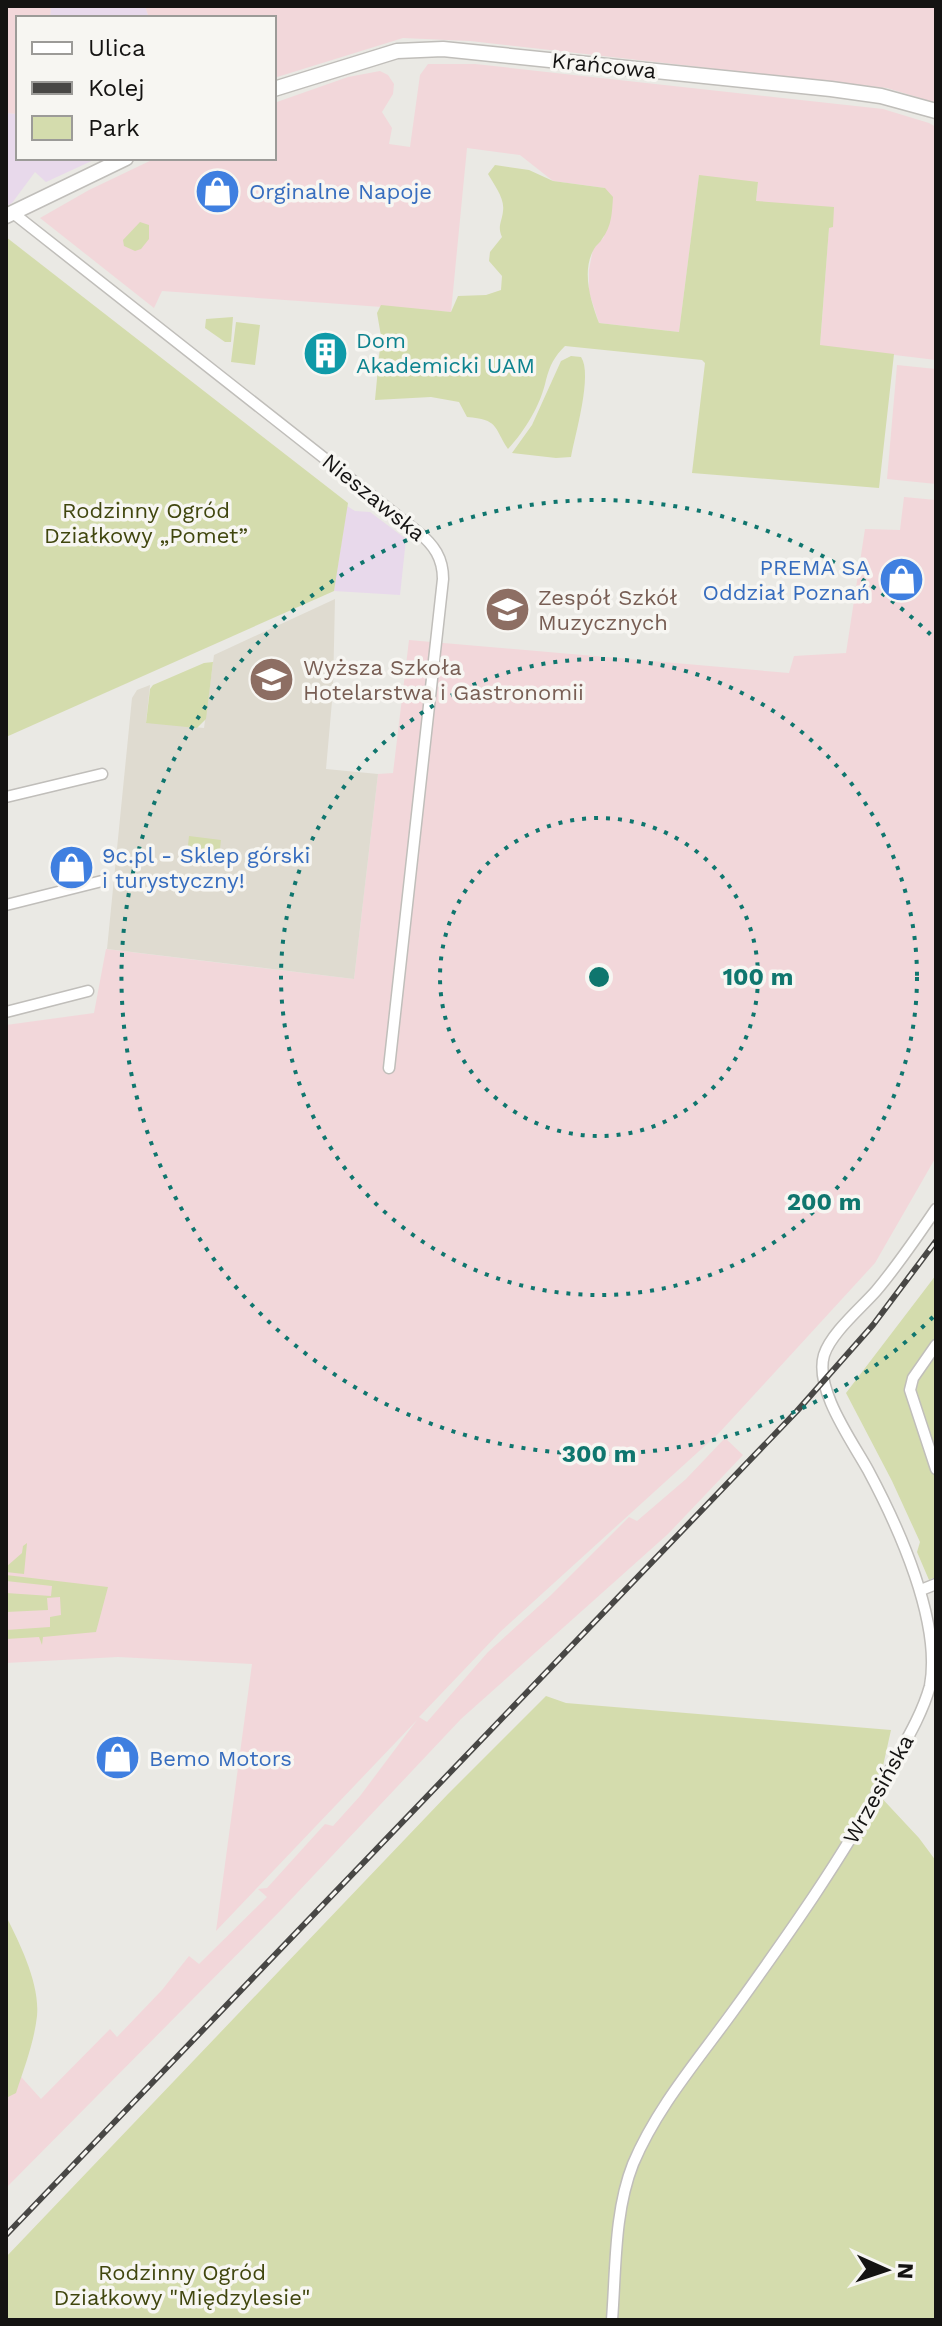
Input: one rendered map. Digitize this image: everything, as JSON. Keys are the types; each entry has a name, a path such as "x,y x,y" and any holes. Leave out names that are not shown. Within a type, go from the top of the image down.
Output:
{"street":[{"name":"Krańcowa","path":"276,88 397,51 443,49 831,89 890,98 936,111"},
{"path":"10,214 122,160"},
{"name":"Nieszawska","path":"10,214 418,532 439,557 443,579 389,1068"},
{"path":"6,797 102,774"},
{"path":"6,905 102,881"},
{"path":"6,1012 88,991"},
{"name":"Wrzesińska","path":"612,2320 622,2206 633,2165 649,2131 673,2092 833,1869 922,1709 931,1682 932,1644 921,1590 871,1475 827,1393 823,1365 828,1347 900,1262 936,1209"},
{"path":"936,1345 913,1378 910,1390 936,1469"},
{"path":"921,1590 936,1584"}],"shaded area":[{"path":"6,6 51,6 50,16 16,16 16,114 6,113"},
{"path":"51,6 145,6 148,16 50,16"},
{"path":"145,6 936,6 936,103 887,88 470,41 403,38 276,77 276,16 148,16"},
{"path":"428,64 475,64 883,109 929,123 936,127 936,360 820,346 829,227 756,201 758,183 699,176 679,332 599,323 589,292 589,270 593,249 604,237 605,188 553,181 520,155 467,148 451,312 162,291 154,308 40,218 152,160 276,160 276,102 348,77 380,71 388,75 394,84 393,94 382,112 392,128 389,144 410,147 420,75"},
{"path":"6,113 16,114 16,160 94,160 46,182 35,172 12,203 6,206"},
{"path":"897,365 936,369 936,484 887,479"},
{"path":"904,497 936,500 936,1157 875,1263 719,1433 500,1632 419,1717 427,1722 488,1652 550,1596 629,1517 637,1521 686,1479 725,1438 743,1455 668,1534 461,1719 281,1910 6,2188 6,2060 41,2099 110,2029 117,2037 162,1990 189,1956 199,1964 267,1897 258,1889 267,1888 325,1824 333,1826 360,1796 417,1720 216,1931 252,1664 118,1657 6,1663 6,1025 94,1013 106,949 354,979 378,774 393,773 409,640 789,673 794,656 846,653 865,529 900,530"},
{"path":"347,506 355,511 370,512 406,539 400,595 334,591"},
{"path":"335,599 333,690 326,769 378,774 354,979 107,949 132,698 137,690 150,685 146,722 204,728 214,655"}],"green space":[{"path":"495,165 529,170 553,181 605,188 613,197 608,229 594,249 588,267 590,296 599,323 679,332 699,175 758,182 756,201 834,207 833,227 829,228 820,345 894,354 879,488 692,473 705,363 702,360 565,346 551,366 532,417 508,449 490,422 467,417 459,402 431,397 375,400 381,336 377,313 381,305 451,312 458,296 486,295 501,290 502,276 489,261 490,252 502,237 502,201 488,174"},
{"path":"140,222 149,225 149,239 135,251 124,246 123,240"},
{"name":"Rodzinny Ogród Działkowy „Pomet”","path":"6,237 348,503 334,591 6,737"},
{"path":"233,317 231,342 225,342 205,328 206,319"},
{"path":"236,322 260,325 255,365 231,362"},
{"path":"571,356 581,357 585,377 571,457 512,453 532,425 561,361"},
{"path":"213,662 206,719 197,728 146,723 153,685"},
{"path":"189,836 221,840 219,858 187,855"},
{"path":"936,1275 936,1585 933,1578 929,1580 917,1552 920,1542 892,1481 846,1393"},
{"path":"27,1543 24,1574 6,1572 6,1567 22,1553"},
{"path":"6,1575 108,1587 96,1632 43,1637 42,1645 39,1637 6,1639 6,1630 50,1627 50,1617 61,1615 60,1597 47,1598 48,1610 6,1612 6,1593 51,1596 52,1586 6,1581"},
{"name":"Rodzinny Ogród Działkowy \"Międzylesie\"","path":"546,1696 566,1703 891,1730 877,1793 936,1861 936,2320 6,2320 6,2257 448,1794"},
{"path":"6,1916 28,1964 37,2016 16,2093 6,2098"}],"railway":[{"path":"6,2235 797,1411 873,1325 936,1241"}],"place":[{"name":"Orginalne Napoje","path":"218,191"},
{"name":"Dom Akademicki UAM","path":"325,353"},
{"name":"PREMA SA Oddział Poznań","path":"901,580"},
{"name":"Zespół Szkół Muzycznych","path":"507,610"},
{"name":"Wyższa Szkoła Hotelarstwa i Gastronomii","path":"272,680"},
{"name":"9c.pl - Sklep górski i turystyczny!","path":"71,868"},
{"name":"Bemo Motors","path":"118,1758"}]}
